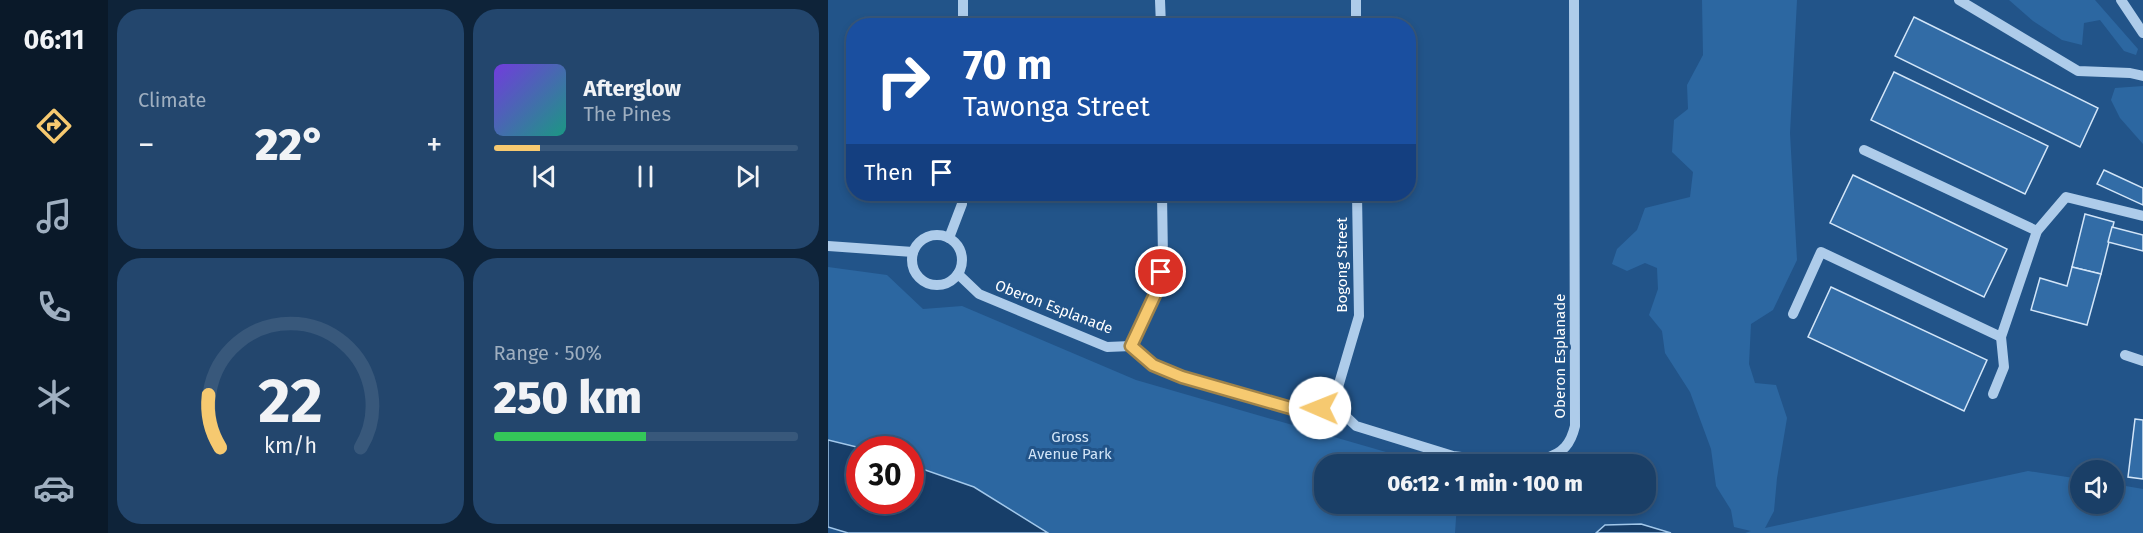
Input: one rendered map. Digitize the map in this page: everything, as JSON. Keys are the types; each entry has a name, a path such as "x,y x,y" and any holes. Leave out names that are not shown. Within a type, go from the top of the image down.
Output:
{"street":[{"path":"963,0 963,18"},
{"path":"1161,0 1161,18"},
{"path":"1356,0 1356,18"},
{"name":"Oberon Esplanade","path":"1333,404 1356,426 1467,458 1545,458 1562,451 1569,443 1575,426 1574,0"},
{"path":"1959,0 2078,71 2130,73 2143,76"},
{"path":"2121,0 2143,33"},
{"path":"1864,150 2037,231"},
{"path":"1993,394 2004,367 2001,337 2037,231 2066,197 2143,216"},
{"path":"949,238 962,201"},
{"path":"1162,201 1163,259 1159,286 1131,346 1153,365 1194,380 1308,413 1333,404"},
{"name":"Bogong Street","path":"1333,404 1359,316 1357,201"},
{"path":"928,236 949,238 960,250 962,258 958,274 945,284 929,284 916,275 913,268 913,252 921,240 928,236"},
{"path":"828,246 913,252"},
{"path":"1793,314 1821,252 2001,337"},
{"name":"Oberon Esplanade","path":"958,274 979,294 1053,325 1107,347 1131,346"},
{"path":"2125,355 2143,362"}],"green space":[{"path":"1702,0 1797,0 1790,133 1797,260 1773,310 1751,324 1749,364 1755,383 1776,385 1787,418 1774,511 1765,528 2028,471 2070,477 2070,514 2124,514 2124,486 2143,489 2143,533 1745,533 1751,531 1734,527 1731,510 1716,486 1711,449 1690,392 1665,353 1662,331 1649,315 1658,289 1657,268 1645,263 1627,271 1612,264 1617,249 1637,230 1645,208 1690,197 1693,172 1672,152 1674,120 1688,109 1687,85 1703,55"},
{"path":"2009,0 2095,0 2138,49 2136,55 2124,51 2100,20 2084,23 2082,45 2062,40 2033,21"},
{"path":"2143,86 2143,144 2120,118 2111,100 2115,88"},
{"name":"Gross Avenue Park","path":"828,267 887,275 923,309 962,306 1136,380 1393,454 1314,454 1314,514 1456,514 1455,533 1048,533 974,487 924,470 924,436 846,436 846,444 828,440"}],"shaded area":[{"path":"828,440 846,444 846,514 924,514 924,470 974,487 1048,533 848,533 828,527"},
{"path":"1641,524 1671,533 1596,533 1605,525"}],"building":[{"path":"1914,17 2098,108 2080,147 1895,56"},
{"path":"1894,72 2048,146 2025,194 1871,120"},
{"path":"2104,170 2143,188 2143,205 2097,184"},
{"path":"1853,175 2007,249 1984,297 1830,223"},
{"path":"2085,214 2114,222 2101,274 2072,267"},
{"path":"2112,227 2143,235 2143,251 2108,242"},
{"path":"2072,267 2101,274 2087,325 2031,310 2040,278 2067,286"},
{"path":"1831,287 1987,360 1964,411 1808,337"},
{"path":"2135,419 2143,420 2143,479 2128,477"}],"route":[{"path":"1161,272 1159,286 1131,346 1153,365 1182,377 1308,413 1320,408"}]}
